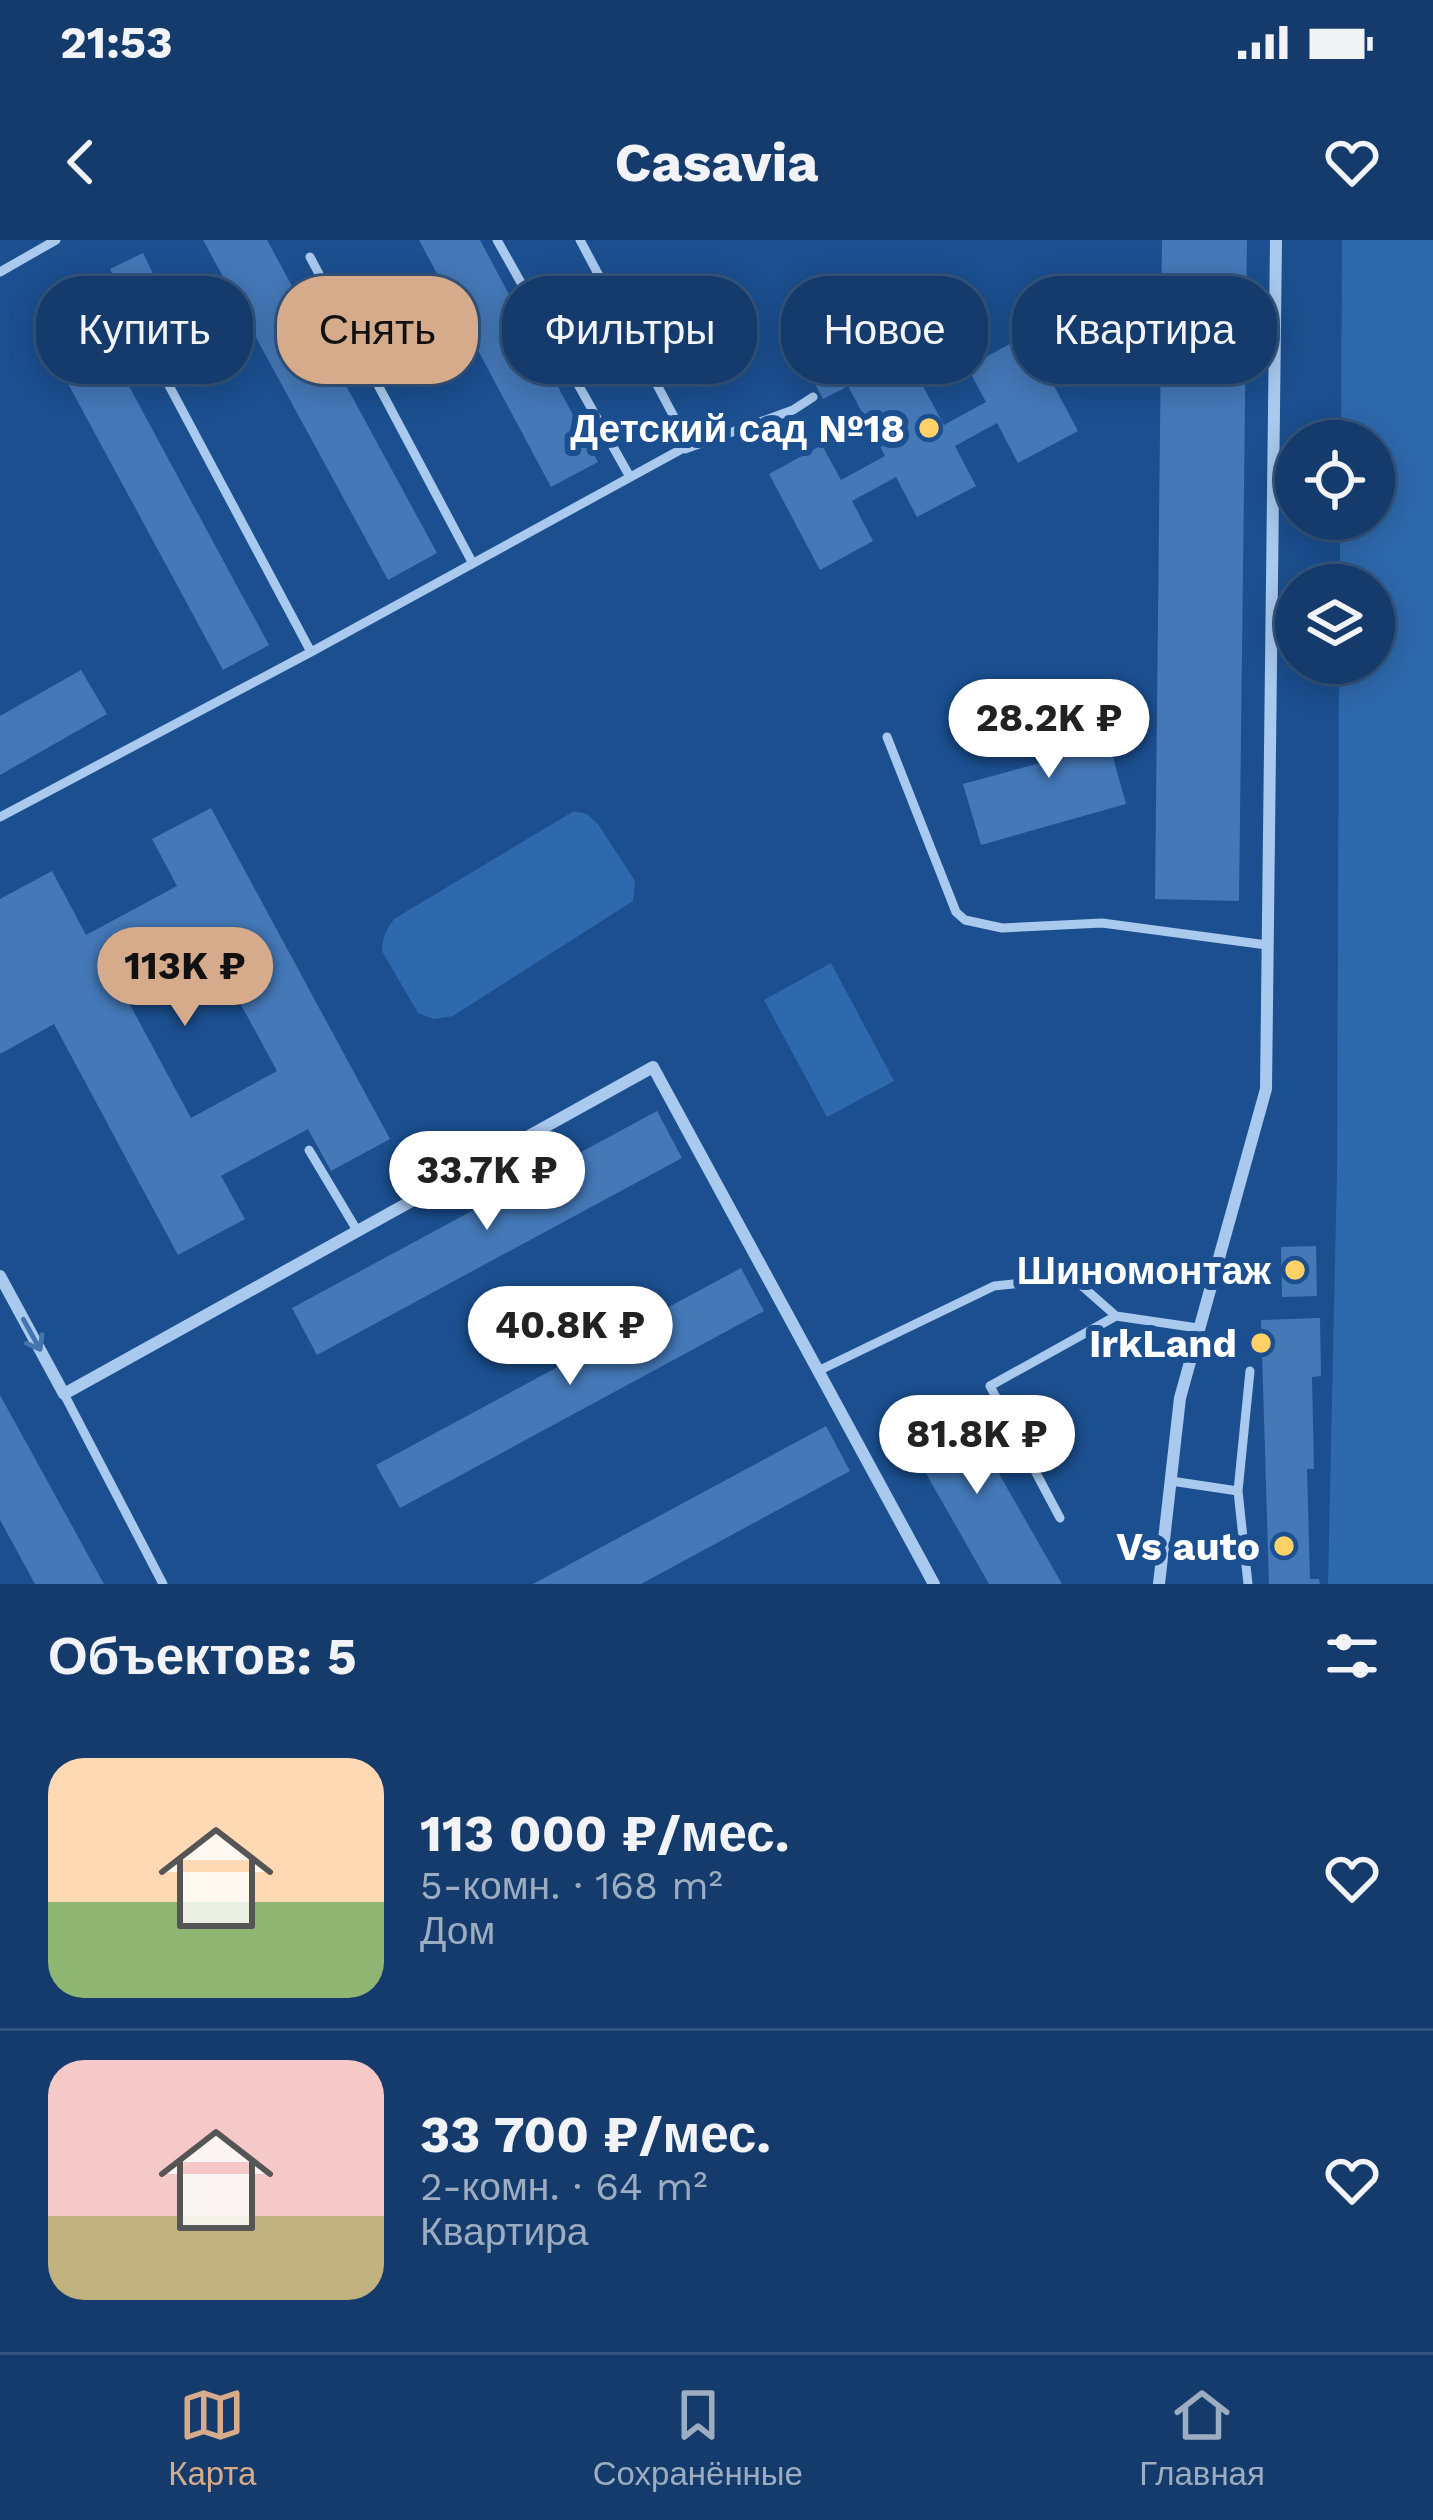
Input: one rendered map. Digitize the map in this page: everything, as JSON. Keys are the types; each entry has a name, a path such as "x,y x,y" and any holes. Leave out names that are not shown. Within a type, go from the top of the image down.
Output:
{"street":[{"path":"1159,1584 1180,1398 1266,1089 1276,240"},
{"path":"0,1276 64,1394 653,1067 934,1584"}],"lane":[{"path":"0,272 56,240"},
{"path":"497,240 629,477"},
{"path":"0,817 689,445 580,240"},
{"path":"310,257 472,562"},
{"path":"167,384 311,652"},
{"path":"671,455 793,410 813,397"},
{"path":"887,736 956,912 965,920 1003,928 1102,923 1267,945"},
{"path":"309,1150 358,1232"},
{"path":"818,1371 994,1286 1073,1278 1116,1316 1198,1328"},
{"path":"1060,1518 989,1386 1116,1316"},
{"path":"1248,1584 1238,1490 1250,1371"},
{"path":"64,1394 163,1584"},
{"path":"1171,1481 1238,1490"}],"shaded area":[{"path":"1342,240 1433,240 1433,1584 1328,1584 1337,1169 1339,684 1395,684 1395,564 1340,564 1340,540 1395,540 1395,420 1341,420"},
{"path":"574,811 598,824 635,881 633,901 453,1016 434,1019 418,1013 382,951 394,919"},
{"path":"831,963 894,1081 827,1117 764,1000"}],"building":[{"path":"203,240 267,240 287,276 277,276 277,376 253,332 253,276 223,276"},
{"path":"419,240 480,240 502,281 502,384 557,384 598,462 551,487 478,350 478,276 438,276"},
{"path":"1162,240 1247,240 1247,276 1162,276"},
{"path":"143,253 154,276 113,276 110,269"},
{"name":"Детский сад №18","path":"1012,343 1012,384 1053,384 1078,431 1018,463 997,423 955,446 976,486 917,517 896,477 852,501 873,541 820,570 769,474 822,445 841,480 885,456 848,386 823,399 815,384 922,384 944,425 986,402 976,384 988,384 988,356"},
{"path":"68,384 128,384 269,645 223,670"},
{"path":"281,384 345,384 437,553 388,580"},
{"path":"1160,384 1245,384 1239,901 1155,899"},
{"path":"81,670 107,714 0,775 0,716"},
{"path":"1089,704 1101,746 1109,743 1126,804 981,845 963,784 1047,761 1034,719"},
{"path":"211,808 390,1139 331,1171 308,1129 221,1176 245,1219 178,1255 54,1024 0,1054 0,899 52,871 86,935 177,886 152,839","holes":["207,942 277,1071 191,1118 121,988"]},
{"path":"657,1111 682,1158 317,1355 292,1308"},
{"path":"1316,1246 1317,1296 1282,1297 1281,1247"},
{"path":"741,1268 764,1311 400,1508 376,1465"},
{"path":"1320,1318 1321,1376 1312,1377 1314,1469 1307,1469 1310,1579 1319,1579 1320,1584 1269,1584 1261,1320"},
{"path":"0,1395 104,1584 35,1584 0,1520"},
{"path":"954,1395 1062,1584 989,1584 899,1426"},
{"path":"826,1426 850,1471 641,1584 533,1584"}],"place":[{"name":"Детский сад №18","path":"929,428"},
{"name":"Шиномонтаж","path":"1295,1270"},
{"name":"IrkLand","path":"1261,1343"},
{"name":"Vs auto","path":"1284,1546"}]}
